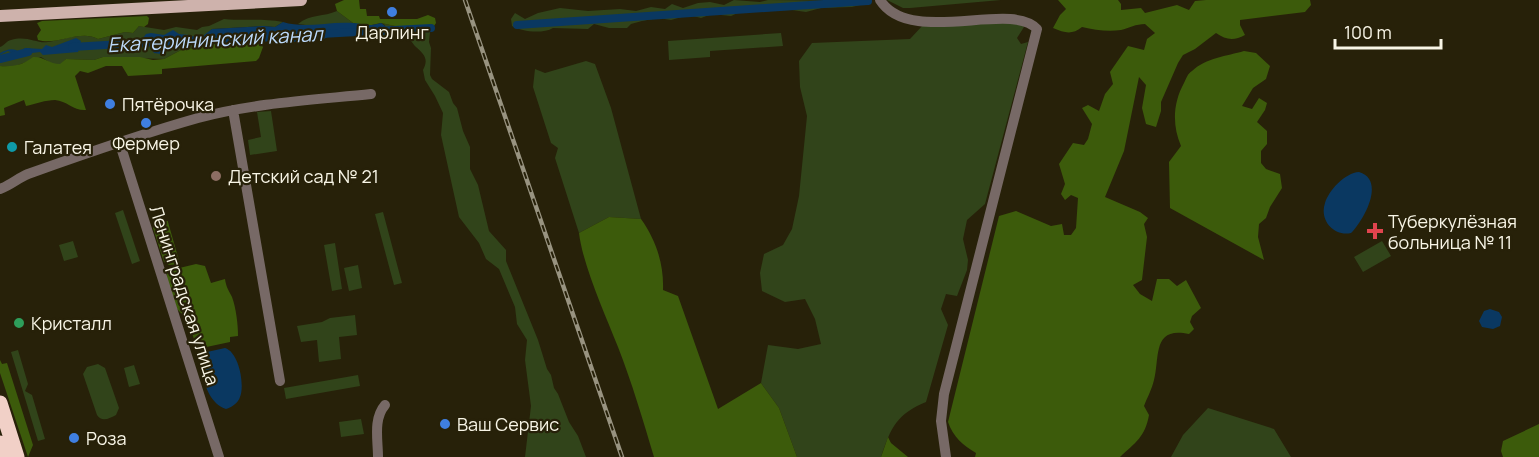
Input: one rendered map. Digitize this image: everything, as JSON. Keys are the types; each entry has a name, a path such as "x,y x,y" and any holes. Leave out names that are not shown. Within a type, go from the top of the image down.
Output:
{"highway":[{"path":"0,404 17,457"},
{"path":"0,443 5,457"}],"main road":[{"path":"0,16 295,0"}],"street":[{"path":"880,0 897,15 916,17 997,11 1018,12 1027,16 1037,28 944,394 941,422 946,457"},
{"path":"0,189 26,175 196,118 233,110 371,94"},
{"path":"233,110 280,381"},
{"name":"Ленинградская улица","path":"120,144 219,457"},
{"path":"378,457 379,411 385,405"}],"green space":[{"path":"344,0 359,0 360,9 366,9 367,16 379,16 380,19 417,19 428,15 435,18 436,23 430,32 416,25 404,28 381,23 367,26 353,23 337,11 335,4"},
{"path":"734,0 760,2 768,0 868,1 868,3 852,7 821,8 806,12 757,11 740,12 731,16 712,14 701,18 689,15 671,20 658,18 631,24 627,28 609,28 594,24 588,29 553,28 533,32 512,26 511,19 515,13 525,19 538,13 560,8 588,11 620,9 636,11 651,7 665,9 672,4 683,8 710,2 724,5"},
{"path":"887,0 1001,0 903,8"},
{"path":"1058,0 1118,0 1121,10 1141,8 1145,13 1177,5 1189,10 1195,1 1206,0 1310,0 1311,5 1305,12 1240,20 1245,35 1230,39 1216,33 1183,55 1161,102 1156,127 1146,124 1142,108 1146,85 1139,77 1124,151 1105,197 1140,212 1148,218 1144,224 1147,237 1142,280 1133,285 1140,294 1152,301 1157,279 1169,279 1177,286 1186,280 1201,308 1192,316 1190,322 1194,329 1189,334 1169,335 1160,345 1153,383 1144,406 1149,415 1139,439 1120,457 975,457 976,453 959,440 948,422 999,216 1016,211 1051,226 1062,224 1064,235 1071,235 1076,228 1078,198 1071,195 1065,200 1061,194 1065,184 1059,164 1073,143 1084,145 1088,139 1092,124 1082,108 1088,105 1099,111 1105,94 1113,84 1110,72 1128,46 1144,50 1147,39 1155,33 1145,24 1116,31 1082,27 1072,32 1061,31 1053,28 1066,9"},
{"path":"337,11 353,23 314,26 298,24 307,19"},
{"path":"147,16 148,24 144,27 139,26 133,33 125,32 98,39 84,36 53,41 38,40 37,36 41,30 37,23 42,21"},
{"path":"1017,18 1024,27 1017,38 1021,44 1028,42 985,204 967,220 963,239 968,260 967,270 957,296 946,294 941,309 948,325 926,402 908,411 896,423 881,457 797,457 779,408 761,383 768,345 798,349 821,344 815,319 805,299 785,302 762,291 760,273 764,254 783,245 792,229 799,196 807,116 800,87 799,61 812,43 910,39 923,25"},
{"path":"224,19 283,22 275,27 212,29 204,39 211,37 212,44 197,49 185,48 164,59 103,57 94,60 66,59 61,64 52,64 41,57 12,67 0,66 0,47 17,39 44,42 86,36 98,39 125,32 133,33 139,26 164,30 176,27 197,30"},
{"path":"381,23 404,28 416,25 430,32 430,75 449,92 457,108 470,147 470,169 478,185 489,231 506,250 506,261 538,340 554,388 586,457 525,457 531,406 525,360 527,340 517,324 515,307 499,269 486,259 479,243 459,217 441,135 443,113 425,80 423,70 426,63 425,57 405,37 396,35 377,39 362,33 384,35 385,25"},
{"path":"781,33 783,46 710,51 710,57 669,60 668,41"},
{"path":"259,42 263,47 256,61 162,69 162,74 128,76 122,66 106,66 88,73 80,71 75,76 86,110 55,100 26,106 24,100 4,108 5,115 0,116 0,66 18,65 33,57 60,64 66,59 94,60 103,57 164,59 185,48 197,49 212,44"},
{"path":"1244,51 1256,53 1270,66 1266,79 1253,88 1242,106 1252,109 1259,98 1267,103 1257,122 1267,131 1267,144 1261,151 1261,163 1266,169 1280,174 1282,188 1266,218 1259,224 1258,237 1264,260 1170,208 1169,162 1181,146 1175,122 1180,91 1188,75 1204,63"},
{"path":"586,61 595,64 611,108 641,219 609,217 579,233 555,158 558,148 551,143 533,87 535,69 545,73"},
{"path":"271,111 277,151 250,155 248,140 261,137 257,112"},
{"path":"123,210 140,261 132,264 115,213"},
{"path":"383,212 402,283 394,285 375,214"},
{"path":"609,217 641,219 646,227 655,244 660,262 663,290 678,296 718,409 761,383 779,408 797,457 654,457 628,374 595,290 581,246 579,233"},
{"path":"168,221 180,264 169,265 164,262 153,228 156,222"},
{"path":"73,241 78,257 64,261 59,245"},
{"path":"1382,241 1391,256 1363,272 1354,257"},
{"path":"335,243 342,289 332,291 324,245"},
{"path":"196,264 205,266 211,283 225,279 236,311 238,326 238,336 230,337 230,342 197,349 188,320 175,307 167,274 171,270"},
{"path":"358,265 362,288 349,291 344,268"},
{"path":"355,315 357,335 339,337 341,359 319,362 317,340 301,342 297,326"},
{"path":"18,350 28,384 25,391 32,395 45,439 38,441 11,352"},
{"path":"0,360 2,364 7,363 33,445 28,457 0,373"},
{"path":"98,364 105,368 119,408 116,415 106,419 101,419 97,415 83,374 87,367"},
{"path":"134,365 140,384 129,387 124,368"},
{"path":"358,375 360,386 286,399 284,388"},
{"path":"1208,408 1274,429 1291,457 1171,457 1183,435"},
{"path":"361,419 364,434 341,437 339,422"},
{"path":"1539,424 1539,457 1503,457 1501,451 1503,441"},
{"path":"888,437 891,443 908,457 881,457"}],"water":[{"path":"283,22 300,25 381,23 388,28 384,35 340,32 324,39 318,37 294,42 283,40 226,45 212,44 211,37 204,39 204,35 212,29 275,27"},
{"path":"173,30 179,34 189,35 191,38 188,48 171,47 161,54 154,53 147,41 140,42 146,34 164,35"},
{"path":"76,38 81,41 78,52 43,55 40,52 16,55 8,51 0,55 0,53 10,50 19,52 25,48 42,49 46,45 52,47"},
{"path":"1359,172 1367,176 1371,183 1370,201 1356,227 1351,233 1345,234 1329,226 1324,215 1325,203 1338,183 1348,175"},
{"path":"1490,309 1499,312 1502,317 1500,326 1493,329 1482,327 1479,321 1484,311"},
{"path":"225,348 230,351 237,362 242,385 238,401 226,409 213,400 203,376 204,359 207,352"}],"waterway":[{"name":"Екатерининский канал","path":"517,25 868,1"},
{"name":"Екатерининский канал","path":"321,34 431,28"},
{"name":"Екатерининский канал","path":"180,41 222,39"},
{"name":"Екатерининский канал","path":"72,47 156,42"},
{"name":"Екатерининский канал","path":"0,59 28,52"}],"railway":[{"path":"465,0 622,457"}],"place":[{"name":"Дарлинг","path":"392,12"},
{"name":"Пятёрочка","path":"110,104"},
{"name":"Фермер","path":"146,123"},
{"name":"Галатея","path":"12,147"},
{"name":"Детский сад № 21","path":"216,176"},
{"name":"Туберкулёзная больница № 11","path":"1375,231"},
{"name":"Кристалл","path":"19,323"},
{"name":"Ваш Сервис","path":"445,424"},
{"name":"Роза","path":"74,438"}]}
